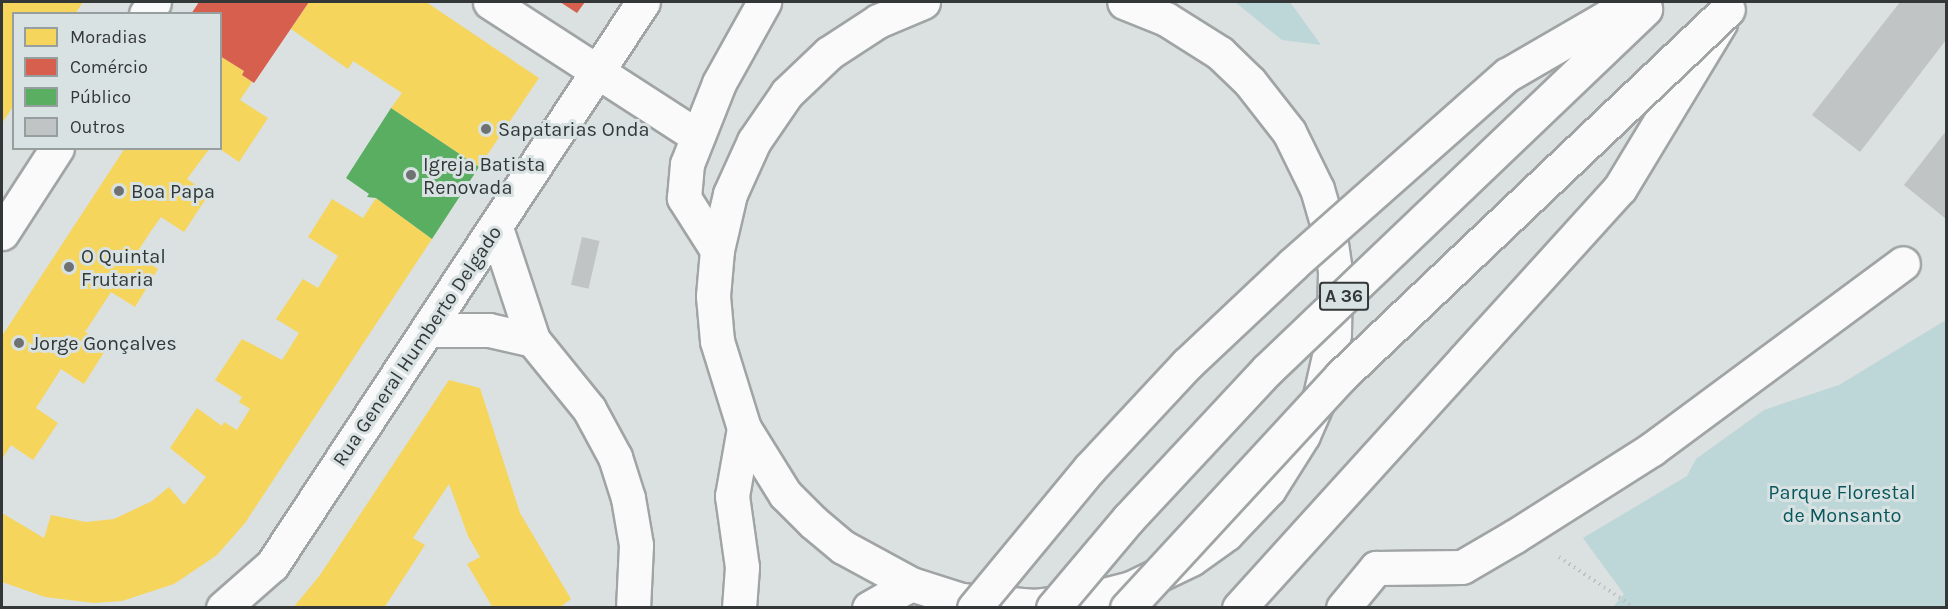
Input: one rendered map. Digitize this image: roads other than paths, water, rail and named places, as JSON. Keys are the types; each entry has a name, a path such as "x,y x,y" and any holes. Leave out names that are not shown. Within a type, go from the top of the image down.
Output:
{"main road":[{"path":"490,2 697,136"},
{"name":"Rua General Humberto Delgado","path":"223,608 272,565 643,2"},
{"path":"717,250 684,198 687,164 719,83 764,2"},
{"path":"923,2 852,36 787,93 754,141 741,167 717,250 713,296 717,341 744,428 774,478 813,522 851,552 912,584 967,605 1011,606 1059,604 1108,595 1154,579 1191,559 1226,534 1256,504 1293,454 1316,406 1328,366 1336,314 1335,271 1317,189 1277,114 1250,82 1211,47 1166,19 1124,2"},
{"path":"967,605 1187,364 1275,280 1508,75 1633,2"},
{"name":"A 36","path":"1053,608 1128,519 1267,370 1653,2"},
{"path":"1239,608 1620,188 1732,5"},
{"name":"A 36","path":"1126,608 1341,376 1732,5"},
{"path":"2,233 56,150"},
{"path":"496,228 533,340 588,409 615,457 628,498 636,545 633,608"},
{"path":"1343,608 1376,568 1462,567 1515,536 1652,449 1903,263"},
{"path":"429,330 489,330 533,340"},
{"path":"739,608 742,567 732,496 744,428"},
{"path":"1133,608 1154,579"},
{"path":"868,608 912,584"}],"place":[{"name":"Sapatarias Onda","path":"486,129"},
{"name":"Igreja Batista Renovada","path":"411,175"},
{"name":"Boa Papa","path":"119,191"},
{"name":"O Quintal Frutaria","path":"69,267"},
{"name":"Jorge Gonçalves","path":"19,343"}],"park label":[{"name":"Parque Florestal de Monsanto","path":"1842,504"}]}
